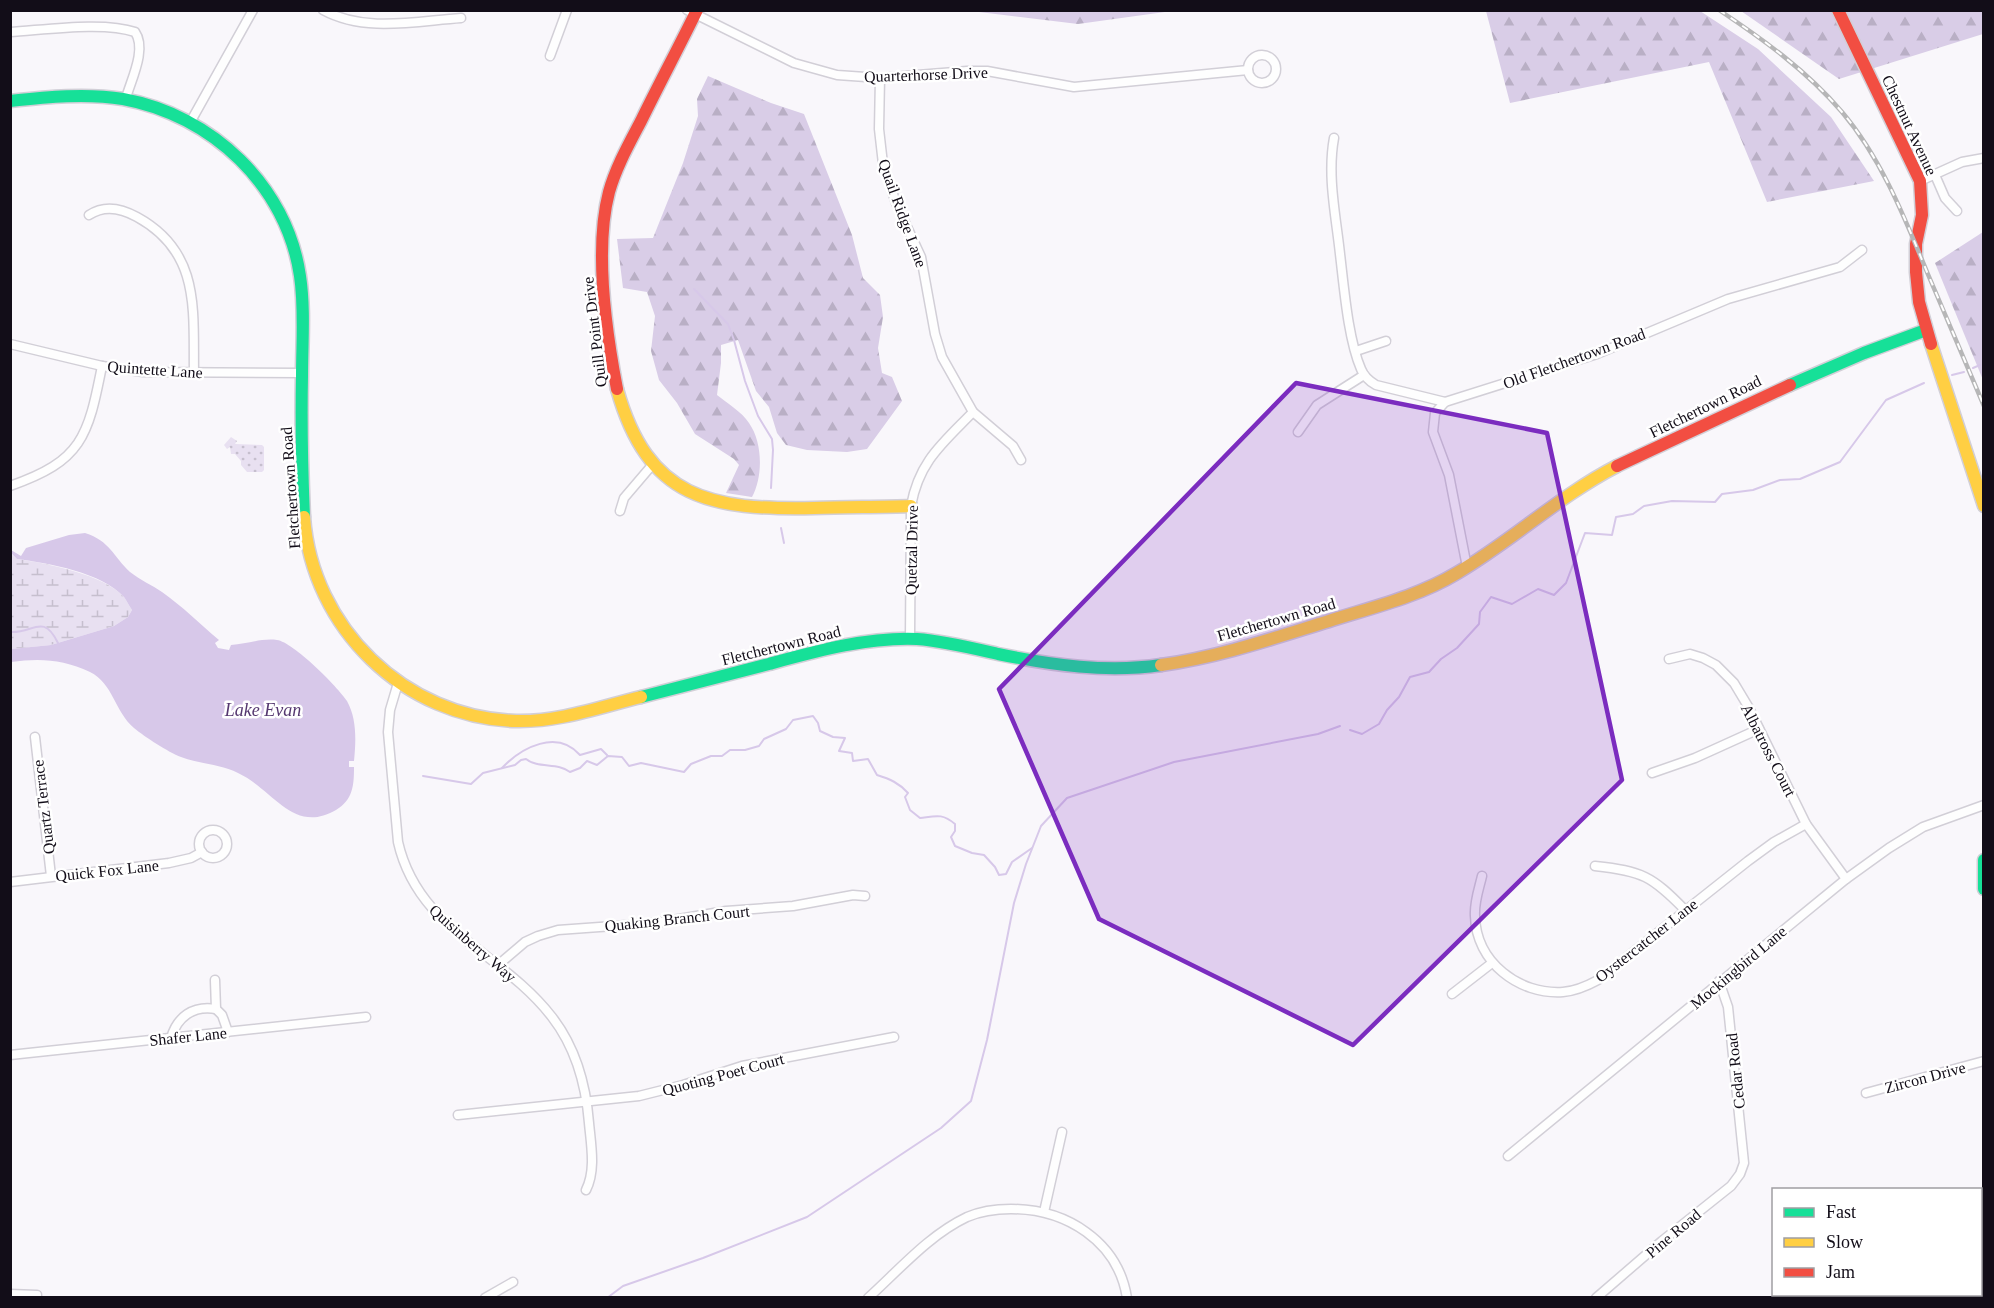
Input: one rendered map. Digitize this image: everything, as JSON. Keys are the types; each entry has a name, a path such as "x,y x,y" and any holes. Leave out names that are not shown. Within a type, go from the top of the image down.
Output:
{"street":[{"path":"191,121 253,10"},
{"path":"323,10 343,20 370,24 461,18"},
{"path":"550,56 567,10"},
{"name":"Chestnut Avenue","path":"1839,10 1920,181 1922,215 1916,243 1919,302 1983,506"},
{"name":"Quarterhorse Drive","path":"693,12 794,63 837,75 880,78 987,71 1074,87 1248,70"},
{"name":"Quill Point Drive","path":"693,12 613,180 603,224 601,252 613,374 630,427 646,456 675,482 692,492 726,505 761,509 911,506"},
{"path":"10,32 115,28 135,32 139,42 138,56 126,98"},
{"name":"Quail Ridge Lane","path":"880,78 879,129 885,171 896,203 921,257 935,334 942,357 974,412 1013,446 1021,460"},
{"name":"Fletchertown Road","path":"10,101 88,95 126,98 171,111 191,121 247,165 271,198 284,222 296,255 301,283 305,526 312,563 324,594 338,621 353,642 377,667 398,683 429,701 469,715 499,720 537,721 598,709 818,651 853,644 910,638 1088,668 1158,666 1239,647 1407,598 1467,567 1557,503 1614,467 1831,365 1926,330"},
{"path":"1334,138 1331,154 1333,199 1346,302 1356,351 1364,375 1376,385 1445,402 1435,413 1433,432 1449,475 1467,567"},
{"path":"1920,181 1962,162 1983,158"},
{"path":"1935,175 1945,198 1956,211"},
{"path":"88,215 104,209 123,211 155,228 171,246 186,272 192,291 194,373"},
{"name":"Old Fletchertown Road","path":"1445,402 1597,354 1728,299 1840,267 1863,250"},
{"path":"1356,351 1386,341"},
{"name":"Quintette Lane","path":"10,344 102,366 143,372 302,373"},
{"path":"10,486 43,474 71,452 85,433 91,419 102,366"},
{"path":"1298,432 1311,412 1326,398 1364,375"},
{"name":"Quetzal Drive","path":"910,638 911,506 914,493 931,456 974,412"},
{"path":"620,511 624,498 653,464"},
{"name":"Albatross Court","path":"1669,659 1690,654 1716,665 1734,683 1749,708 1806,824 1846,879"},
{"name":"Quisinberry Way","path":"398,683 390,710 388,732 398,842 402,859 414,885 432,909 455,931 498,965 541,1005 560,1028 578,1066 587,1101 592,1170 586,1190"},
{"path":"1652,773 1695,758 1758,729"},
{"name":"Quartz Terrace","path":"35,737 51,876"},
{"name":"Mockingbird Lane","path":"1508,1156 1846,879 1923,827 1983,805"},
{"name":"Oystercatcher Lane","path":"1482,876 1475,902 1476,927 1479,939 1492,963 1504,974 1533,989 1563,992 1580,989 1598,980 1774,842 1806,824"},
{"name":"Quick Fox Lane","path":"10,882 169,863 191,858 202,852"},
{"path":"1983,860 1983,889"},
{"path":"1595,866 1626,869 1648,878 1662,887 1685,910"},
{"name":"Quaking Branch Court","path":"498,965 525,942 558,930 655,923 726,911 785,907 838,897 865,896"},
{"path":"1452,994 1492,963"},
{"path":"215,980 216,1010"},
{"name":"Cedar Road","path":"1719,981 1728,1007 1744,1163"},
{"path":"171,1038 177,1023 189,1013 202,1009 216,1010 222,1015 228,1032"},
{"name":"Shafer Lane","path":"10,1055 366,1017"},
{"name":"Quoting Poet Court","path":"458,1115 639,1096 742,1066 894,1037"},
{"name":"Zircon Drive","path":"1866,1094 1983,1062"},
{"path":"1044,1212 1062,1132"},
{"name":"Pine Road","path":"1596,1298 1670,1234 1731,1186 1740,1174 1744,1163"},
{"path":"868,1298 935,1237 967,1217 995,1210 1022,1209 1044,1212 1082,1227 1096,1239 1118,1268 1127,1298"},
{"path":"485,1298 513,1282"},
{"path":"10,1294 37,1295"}],"highlighted area":[{"path":"1296,383 1547,433 1622,780 1353,1045 1099,919 999,689"}],"green space":[{"path":"864,11 1172,11 1078,24 979,12"},
{"path":"1486,11 1700,11 1758,49 1831,117 1874,181 1767,202 1709,62 1510,103"},
{"path":"1741,11 1983,11 1983,34 1839,79"},
{"path":"708,76 771,103 804,114 852,235 863,278 880,295 883,317 878,348 882,373 892,377 902,401 867,449 847,452 807,450 786,445 777,433 769,407 756,391 738,340 721,345 717,395 746,419 757,440 760,470 752,497 726,493 739,465 734,459 695,434 677,403 659,380 651,351 655,316 647,292 623,288 617,239 653,238 683,163 698,116 697,99"},
{"path":"1983,232 1983,380 1935,263"},
{"path":"231,437 237,441 235,444 264,447 264,470 262,472 247,472 235,454 231,454 230,447 227,449 224,445"},
{"path":"10,553 17,559 74,571 103,582 124,597 132,610 128,617 114,626 51,645 11,649"}],"water":[{"name":"Lake Evan","path":"85,533 100,540 130,572 184,609 219,640 215,643 218,648 229,650 231,645 277,640 304,656 335,686 347,701 353,715 355,730 354,761 349,761 349,767 354,767 353,786 342,806 321,816 307,817 295,813 238,773 181,757 144,736 122,714 104,683 90,672 70,664 51,661 11,662 11,649 51,645 114,626 128,617 132,610 124,597 103,582 74,570 17,559 11,553 11,550 21,556 26,548 69,535"}],"waterway":[{"path":"694,289 728,324 758,416 772,439 771,488"},
{"path":"1973,368 1980,365"},
{"path":"1952,375 1964,372"},
{"path":"1350,730 1362,734 1379,724 1387,710 1399,697 1410,677 1429,672 1441,659 1457,648 1479,624 1480,612 1491,597 1512,604 1538,589 1554,595 1566,583 1585,533 1612,535 1616,517 1633,514 1644,506 1672,501 1715,502 1722,494 1753,490 1780,480 1800,479 1840,462 1886,400 1924,383"},
{"path":"781,528 784,543"},
{"path":"10,632 42,626 53,634 58,643"},
{"path":"423,776 471,784 483,773 515,765 521,760 526,759 536,764 560,767 570,772 580,768 587,761 597,765 608,756 622,757 629,766 641,763 684,772 691,764 711,756 722,756 730,750 745,750 759,746 764,739 786,729 793,720 813,716 820,731 833,737 845,738 839,751 852,753 853,761 868,759 877,775 894,782 905,790 908,793 905,797 910,810 920,818 942,817 955,824 955,831 951,837 955,846 984,855 999,875 1006,874 1012,862 1032,848"},
{"path":"607,1298 623,1286 703,1258 807,1217 941,1128 971,1101 987,1040 1014,903 1026,864 1041,826 1067,798 1174,762 1318,734 1340,726"},
{"path":"502,768 519,753 550,742 571,747 580,755 601,749 607,755"}],"railway":[{"path":"1719,10 1800,70 1829,97 1856,130 1880,168 1900,209 1984,406"}],"traffic: fast":[{"path":"10,101 95,96 123,99 156,108 186,121 215,138 240,160 262,185 279,213 292,243 302,288 304,517"},
{"path":"1790,385 1864,353 1926,330"},
{"path":"641,697 824,650 880,640 937,641 1018,658 1080,667 1120,668 1161,665"},
{"path":"1984,860 1984,889"}],"traffic: slow":[{"path":"1931,344 1984,506"},
{"path":"617,389 630,426 646,455 666,476 688,491 744,506 777,508 911,506"},
{"path":"1161,665 1183,662 1246,646 1426,589 1478,560 1575,491 1617,466"},
{"path":"304,517 311,558 325,595 345,630 371,660 402,684 437,703 475,716 532,721 579,713 641,697"}],"traffic: jam":[{"path":"617,389 603,290 602,239 609,192 623,156 697,10"},
{"path":"1838,10 1920,181 1922,215 1916,244 1916,272 1919,302 1931,344"},
{"path":"1617,466 1790,385"}]}
